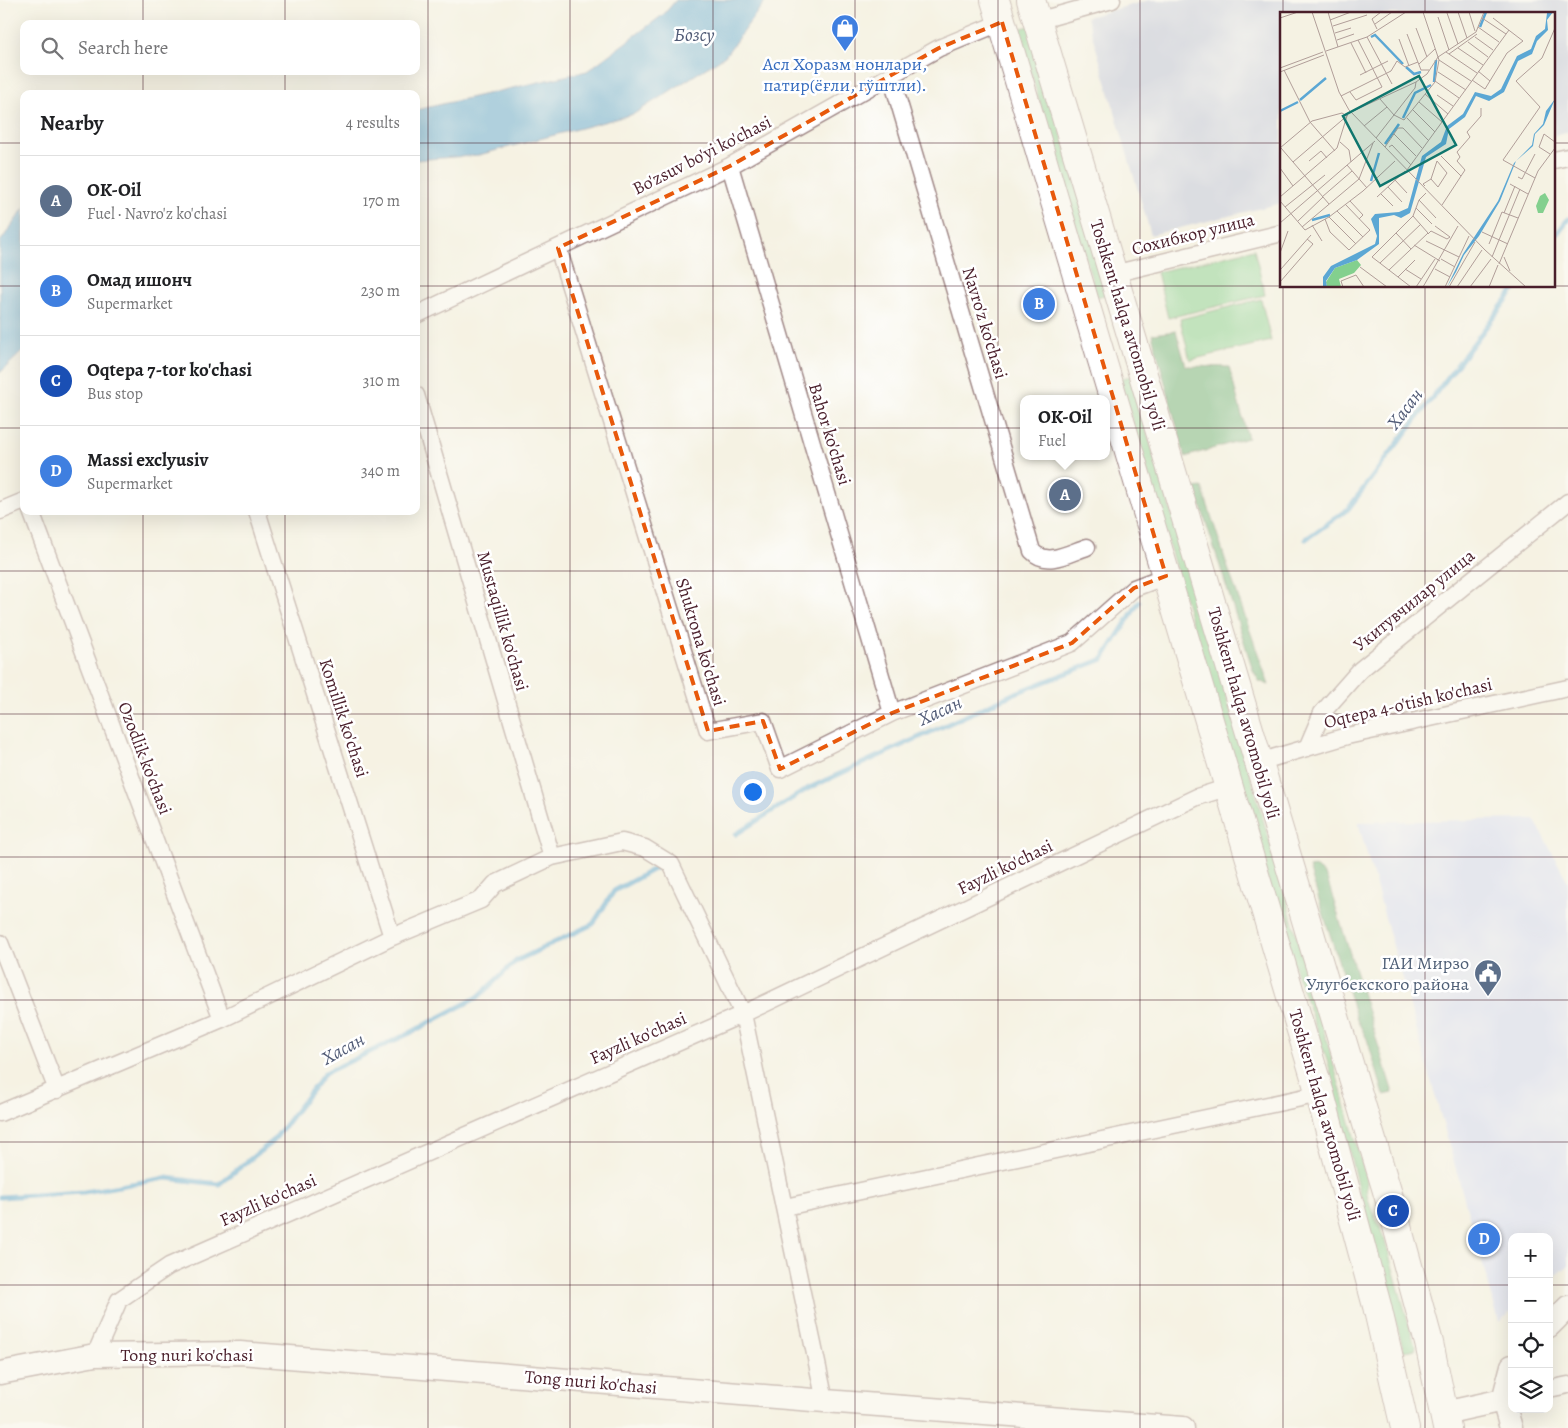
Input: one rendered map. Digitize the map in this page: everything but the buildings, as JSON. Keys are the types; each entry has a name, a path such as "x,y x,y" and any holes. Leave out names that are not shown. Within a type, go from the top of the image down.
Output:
{"highway":[{"name":"Toshkent halqa avtomobil yo'li","path":"1034,10 1393,1211 1429,1344 1445,1421"},
{"name":"Toshkent halqa avtomobil yo'li","path":"999,11 1320,1094 1384,1331 1405,1428"},
{"path":"1095,337 1129,328"},
{"path":"1417,1428 1445,1421"}],"street":[{"path":"1034,10 1112,0"},
{"name":"Bo'zsuv bo'yi ko'chasi","path":"420,312 730,166 891,76 999,11"},
{"name":"Navro'z ko'chasi","path":"891,76 1032,551 1039,558 1047,560 1087,547"},
{"name":"Bahor ko'chasi","path":"730,166 892,713"},
{"name":"Сохибкор улица","path":"1113,274 1280,233"},
{"name":"Shukrona ko'chasi","path":"558,248 708,731 763,721 780,770 892,713 1072,643 1134,588 1166,576"},
{"name":"Mustaqillik ko'chasi","path":"420,409 552,857"},
{"path":"0,511 20,502"},
{"name":"Укитувчилар улица","path":"1307,748 1322,713 1360,670 1568,502"},
{"name":"Ozodlik ko'chasi","path":"33,515 222,1019"},
{"name":"Komillik ko'chasi","path":"258,515 392,937"},
{"name":"Oqtepa 4-o'tish ko'chasi","path":"1259,762 1348,736 1568,688"},
{"name":"Fayzli ko'chasi","path":"95,1355 119,1300 169,1266 743,1014 1197,797 1229,787"},
{"path":"0,1113 222,1019 392,937 481,900 495,884 552,857 622,842 645,848 671,864 743,1014 825,1402"},
{"path":"0,943 57,1090"},
{"path":"785,1208 1320,1094"},
{"path":"1552,1323 1568,1306"},
{"name":"Tong nuri ko'chasi","path":"0,1373 95,1355 240,1353 825,1402 1182,1428"},
{"path":"1511,1428 1507,1399 1512,1368"},
{"path":"1553,1389 1568,1385"},
{"path":"1445,1421 1507,1399"}],"highlighted area":[{"path":"1002,22 1166,576 1134,588 1072,643 892,713 780,769 763,721 708,731 558,248 730,166 939,48"}],"shaded area":[{"path":"1149,0 1568,0 1568,132 1556,135 1556,12 1280,12 1280,203 1151,235 1087,17"},
{"name":"ГАИ Мирзо Улугбекского района","path":"1534,819 1568,882 1568,1266 1553,1278 1553,1233 1508,1233 1508,1314 1499,1322 1358,822"}],"green space":[{"path":"1030,26 1108,294 1097,297 1018,29"},
{"path":"1254,249 1265,295 1168,318 1157,272"},
{"path":"1261,299 1271,341 1190,360 1180,319"},
{"path":"1176,331 1186,366 1229,367 1248,438 1185,457 1152,334"},
{"path":"1130,376 1257,798 1367,1181 1366,1186 1370,1205 1381,1227 1416,1349 1404,1351 1358,1188 1329,1066 1285,940 1120,379"},
{"path":"1202,487 1269,685 1259,681 1253,670 1195,488"},
{"path":"1315,867 1325,875 1328,882 1393,1093 1384,1095 1367,1039 1357,1020 1309,868"}],"water":[{"name":"Бозсу","path":"676,0 766,0 725,56 634,114 479,155 420,160 420,109 587,71 664,14"},
{"path":"20,214 20,354 0,373 0,242"}],"waterway":[{"name":"Хасан","path":"1556,235 1568,219"},
{"name":"Хасан","path":"1306,539 1348,509 1515,288"},
{"name":"Хасан","path":"736,834 807,789 1013,694 1103,659 1139,602"},
{"name":"Хасан","path":"0,1197 84,1192 166,1178 219,1184 273,1141 325,1073 410,1033 478,997 516,961 593,924 614,891 659,866"}],"place":[{"name":"Асл Хоразм нонлари, патир(ёғли, гўштли).","path":"845,52"},
{"name":"Омад ишонч","path":"1039,304"},
{"name":"OK-Oil","path":"1065,495"},
{"name":"ГАИ Мирзо Улугбекского района","path":"1488,997"},
{"name":"Oqtepa 7-tor ko'chasi","path":"1393,1211"},
{"name":"Massi exclyusiv","path":"1484,1239"}]}
